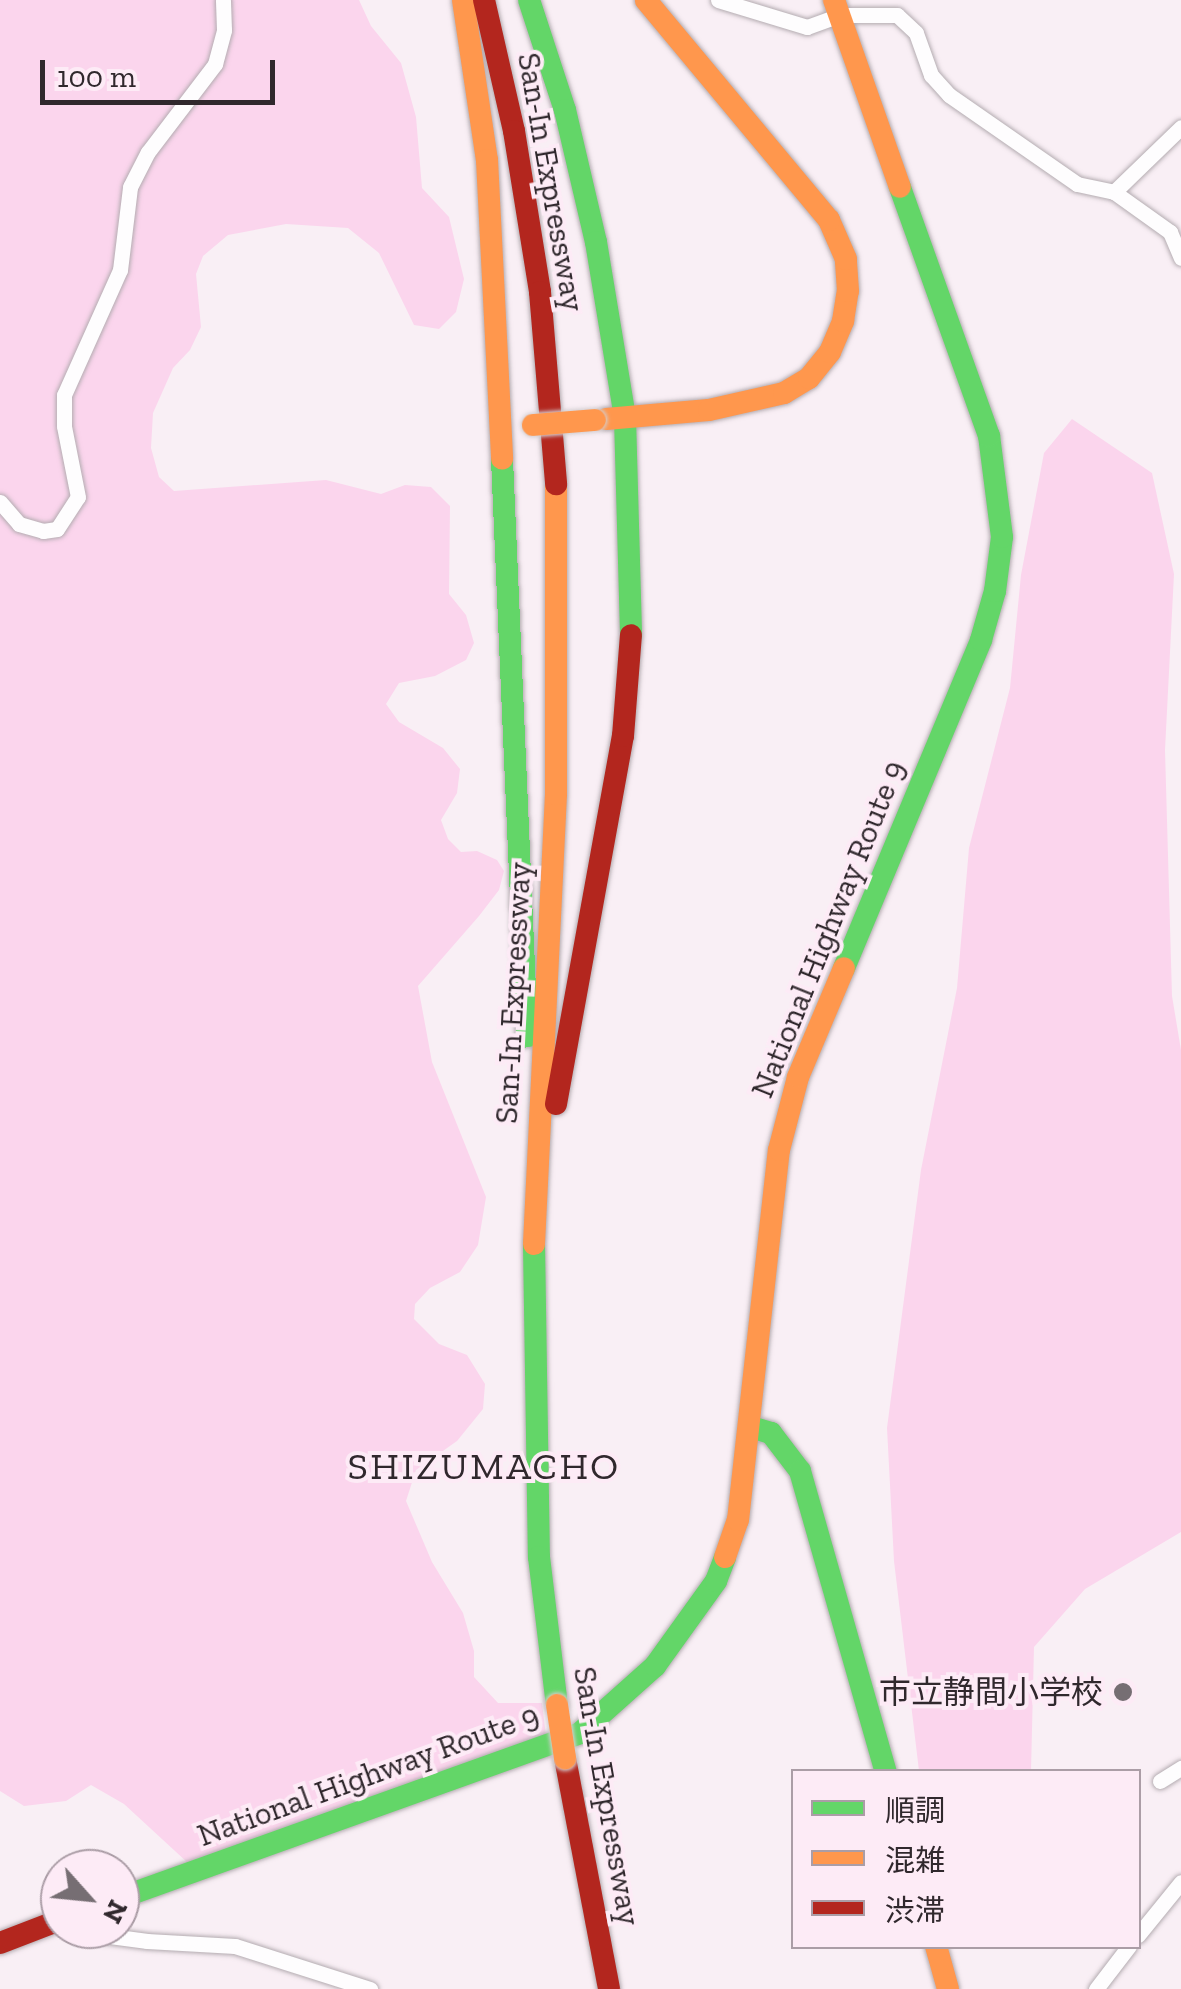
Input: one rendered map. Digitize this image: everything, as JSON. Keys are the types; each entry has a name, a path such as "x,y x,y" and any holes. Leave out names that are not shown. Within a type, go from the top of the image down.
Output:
{"main road":[{"path":"464,0 486,160 504,425 516,860 535,1178"},
{"name":"San-In Expressway","path":"484,0 514,130 534,256 555,450 556,794 534,1236 534,1474 539,1557 565,1758 609,1989"},
{"path":"529,0 566,110 583,183 625,418 632,594 623,736 534,1236"},
{"path":"504,425 708,410 784,393 809,378 830,352 843,322 848,292 846,259 828,220 646,0"},
{"name":"National Highway Route 9","path":"140,1891 580,1733 654,1666 716,1581 738,1520 767,1234 779,1150 798,1077 981,640 995,591 1002,537 989,436 837,8"},
{"path":"750,1426 771,1433 800,1471 885,1769"},
{"path":"0,1944 40,1932"},
{"path":"937,1949 948,1989"}],"street":[{"path":"0,502 19,524 42,531 57,529 78,497 64,426 64,394 120,270 130,187 148,152 215,64 224,30 224,0"},
{"path":"718,0 808,27 837,8 897,15 916,33 931,76 949,95 1077,184 1114,192 1170,232 1181,258"},
{"path":"1114,192 1181,127"},
{"path":"1160,1781 1181,1768"},
{"path":"1141,1931 1181,1882"},
{"path":"140,1941 235,1946 370,1989"},
{"path":"1096,1989 1128,1949"}],"shaded area":[{"path":"0,0 359,0 371,26 401,63 416,117 422,188 449,217 464,279 456,312 439,329 414,325 379,253 348,228 286,224 228,235 203,256 196,274 201,327 190,350 173,368 153,413 151,448 159,477 174,491 326,480 381,494 405,485 431,487 450,506 449,594 466,615 474,643 466,660 435,676 399,683 386,704 399,722 443,748 460,769 457,793 441,820 448,839 461,852 477,851 497,860 504,871 499,890 418,986 432,1062 486,1197 478,1245 460,1272 430,1288 415,1304 414,1319 439,1344 467,1355 485,1384 483,1409 457,1441 416,1470 406,1501 432,1562 463,1613 474,1651 474,1677 498,1703 542,1703 546,1736 188,1863 124,1804 91,1785 66,1801 24,1806 0,1791"},
{"path":"1072,419 1152,473 1174,574 1165,750 1172,996 1181,1050 1181,1532 1085,1589 1034,1647 1031,1769 919,1769 894,1561 887,1428 921,1170 957,988 969,848 1010,688 1021,575 1044,453"}],"traffic: fast":[{"path":"529,0 565,110 596,242 625,418 631,635"},
{"path":"844,968 981,640 995,591 1002,537 989,436 900,187"},
{"path":"502,459 527,1036"},
{"path":"534,1244 539,1557 557,1705"},
{"path":"751,1427 771,1433 800,1471 885,1769"},
{"path":"140,1891 580,1733 655,1666 716,1581 725,1557"}],"traffic: slow":[{"path":"463,0 487,160 502,459"},
{"path":"606,419 709,410 784,393 809,378 830,352 843,321 848,291 846,259 829,220 646,0"},
{"path":"834,0 900,187"},
{"path":"533,425 595,420"},
{"path":"534,1244 556,794 556,484"},
{"path":"725,1557 738,1520 779,1150 798,1077 844,968"},
{"path":"557,1705 565,1758"},
{"path":"937,1949 948,1989"}],"traffic: jam":[{"path":"484,0 514,131 540,292 556,484"},
{"path":"556,1104 623,736 631,635"},
{"path":"565,1758 609,1989"},
{"path":"0,1943 40,1928"}],"place":[{"name":"市立静間小学校","path":"1123,1692"}],"district":[{"name":"SHIZUMACHO","path":"484,1467"}]}
